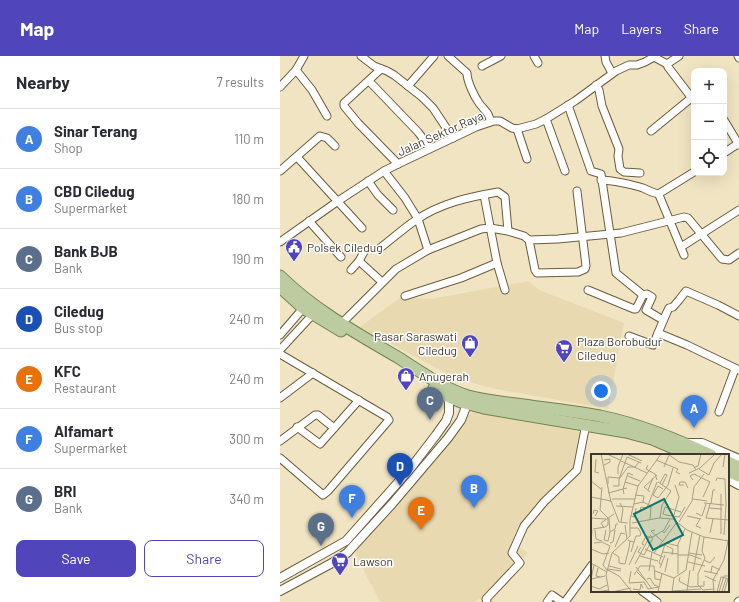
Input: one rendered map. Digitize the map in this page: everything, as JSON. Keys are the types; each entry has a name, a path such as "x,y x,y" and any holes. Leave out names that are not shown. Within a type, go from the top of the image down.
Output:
{"main road":[{"path":"280,276 296,291 306,305"},
{"path":"280,287 447,396 468,400 486,400 615,420 653,431 682,449"},
{"path":"316,311 342,323 444,386 484,408 586,424 626,432 682,449 707,454"},
{"path":"729,462 739,467"},
{"path":"729,471 739,476"}],"street":[{"path":"280,87 296,70 304,56"},
{"path":"361,56 367,61 387,71 408,86 433,108 453,138"},
{"path":"408,86 434,56"},
{"path":"448,56 467,73 466,79 472,88 473,93 489,114 490,122"},
{"path":"482,66 500,56"},
{"path":"534,56 538,63"},
{"path":"605,56 606,62 612,73"},
{"path":"527,159 517,128 529,126 546,119 568,105 596,82 629,65 637,65 655,56 667,64 691,96 690,99 651,131"},
{"path":"667,64 678,56"},
{"path":"381,69 344,103 344,106 354,119 398,164"},
{"path":"296,70 312,90 327,116"},
{"path":"369,81 418,132 430,148"},
{"path":"596,82 602,106 619,149 618,158 620,169 624,172 640,173"},
{"path":"568,105 591,171 600,173 616,273 643,295 645,293 652,297 646,310 663,320"},
{"path":"546,119 565,171"},
{"name":"Jalan Sektor Raya","path":"280,242 368,181 384,171 430,148 490,122 500,121 512,128 517,128"},
{"path":"727,125 739,144 727,151"},
{"path":"280,171 320,136 327,138 335,146"},
{"path":"297,157 362,228"},
{"path":"384,171 406,198 418,219 428,250"},
{"path":"659,194 691,174"},
{"path":"601,180 610,180 659,194"},
{"path":"368,181 378,195 393,210"},
{"path":"342,323 396,269 428,250 480,229 490,228 524,236 529,240 535,270 537,273 578,272 585,269 586,266 577,191"},
{"path":"380,248 418,219 438,208 464,199 498,192 505,197 508,232"},
{"path":"659,194 683,251 701,235 739,210"},
{"path":"484,195 497,263 505,290"},
{"path":"529,240 609,235 680,217 686,217 722,259 729,260 739,253"},
{"path":"309,221 341,257"},
{"path":"351,270 365,250"},
{"path":"359,260 382,282"},
{"path":"405,296 461,278 497,263"},
{"path":"588,290 634,309 636,309 643,295"},
{"path":"629,336 653,345 669,308 676,304 686,291 739,316"},
{"path":"280,335 306,305"},
{"path":"280,350 316,311"},
{"path":"658,333 694,348 737,370 719,412"},
{"path":"280,354 359,400 387,417 389,420 328,491 323,494 280,458"},
{"path":"280,398 313,373"},
{"path":"280,578 346,541 410,469 446,421 450,407 447,396"},
{"path":"297,427 320,444 359,400"},
{"path":"280,590 332,563 347,553 417,476 448,438 461,420 468,400"},
{"path":"280,441 311,416 316,414 334,428"},
{"path":"487,602 486,599 520,563 512,553 524,526 544,502 577,470 586,424"},
{"path":"682,449 702,443 727,454"},
{"path":"729,455 739,459"},
{"path":"410,469 417,476"},
{"path":"729,479 739,484"},
{"path":"565,602 591,566"},
{"path":"547,602 552,595 562,602"},
{"path":"648,599 657,602"}],"shaded area":[{"path":"529,281 539,290 624,323 608,409 491,388 455,378 360,327 401,297 431,299"},
{"path":"476,412 581,432 573,479 550,494 515,533 512,542 528,553 482,601 480,598 475,602 380,602 355,553 368,534 467,416"}],"place":[{"name":"Polsek Ciledug","path":"294,262"},
{"name":"Pasar Saraswati Ciledug","path":"470,358"},
{"name":"Plaza Borobudur Ciledug","path":"564,363"},
{"name":"Anugerah","path":"406,391"},
{"name":"Bank BJB","path":"430,420"},
{"name":"Sinar Terang","path":"694,428"},
{"name":"Ciledug","path":"400,486"},
{"name":"CBD Ciledug","path":"474,508"},
{"name":"Alfamart","path":"352,518"},
{"name":"KFC","path":"421,530"},
{"name":"BRI","path":"321,546"},
{"name":"Lawson","path":"340,576"}]}
